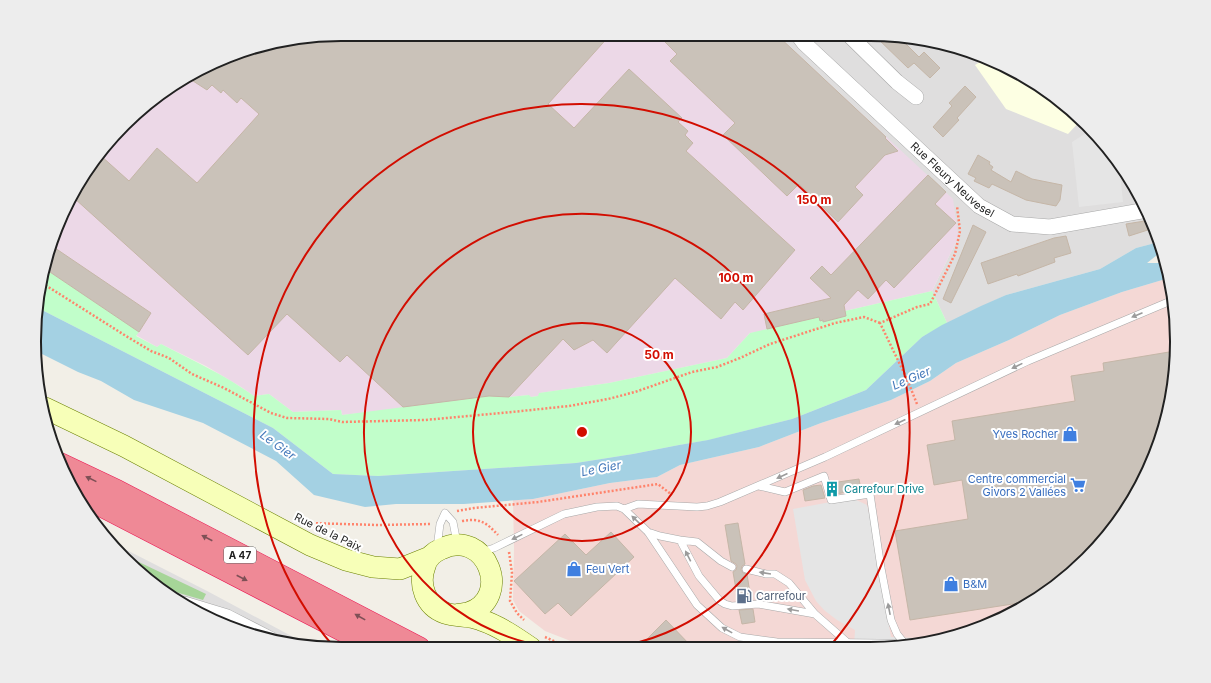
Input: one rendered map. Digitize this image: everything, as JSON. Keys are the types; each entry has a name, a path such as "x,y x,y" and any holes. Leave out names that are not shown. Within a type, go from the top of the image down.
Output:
{"highway":[{"name":"A 47","path":"70,469 131,498 329,601 379,639"},
{"name":"A 47","path":"84,497 305,610 379,639 392,642"},
{"path":"305,610 321,630 342,642"},
{"path":"379,639 397,642"}],"main road":[{"name":"Rue de la Paix","path":"49,410 124,446 310,545 346,560 373,567 400,569 433,554"},
{"path":"456,615 468,613 478,608 490,591 492,580 486,560 478,552 468,547 458,545 447,546 433,554 425,564 422,575 422,587 426,598 434,607 444,613 519,628"},
{"path":"400,569 422,587"},
{"path":"490,591 494,604 519,628 537,641"}],"street":[{"name":"Rue Fleury Neuvesel","path":"803,41 979,206 1012,224 1050,227 1140,211"},
{"path":"855,41 897,82 916,97"},
{"path":"213,613 227,617 243,625"}],"lane":[{"path":"624,509 638,504 677,507 707,506 759,486 825,457 1028,361 1167,303"},
{"path":"759,486 785,492 824,476 832,500 870,494 881,568 891,620 896,634 902,640"},
{"path":"478,552 488,550 504,543 564,514 597,507 616,506 624,509 648,532 698,605 722,628 740,637 777,642"},
{"path":"433,554 440,524 445,513 453,522 458,545"},
{"path":"648,532 660,536 697,542 721,561 732,567"},
{"path":"680,540 698,576 724,604 732,606 758,604 815,614"},
{"path":"746,569 766,574 775,574 789,583 815,614 844,642"}],"path":[{"path":"47,286 145,347 169,358 192,374 224,388 271,414 287,418 329,419 342,422 425,420 496,414 569,406 608,399 635,392 692,372 717,366 740,358 770,344 835,323 864,318 880,322 917,307 930,304 955,254 960,231 956,203 966,193"},
{"path":"880,322 912,392"},
{"path":"519,628 516,613 510,601 512,573 509,553 504,543 488,524 474,519 453,522 452,512 474,508 538,502 658,484 672,495 677,507"},
{"name":"Rue de la Paix","path":"303,520 315,527"},
{"path":"308,523 378,525 440,524"},
{"path":"537,641 549,639 556,642"}],"shaded area":[{"path":"342,41 783,41 953,199 958,235 957,240 932,291 845,311 846,316 823,322 750,333 727,358 609,383 540,393 538,396 531,397 528,395 342,415 341,410 293,412 269,394 254,396 206,366 161,344 157,347 136,335 139,331 49,272 64,227 81,191 116,143 129,129 159,103 191,81 209,72 245,57 283,47"},
{"path":"783,41 870,41 928,47 966,57 1020,81 1068,116 1095,143 1130,191 1153,243 1136,248 1100,269 1006,295 947,323 932,291 957,240 886,137"},
{"path":"980,62 1020,81 1052,103 1077,124 1068,134 1006,109 975,65"},
{"path":"1086,133 1095,143 1120,177 1123,202 1079,207 1072,142"},
{"path":"1163,280 1169,322 1169,361 1164,400 1154,438 1130,492 1095,540 1068,567 1020,602 984,619 947,632 889,641 573,642 545,631 519,611 513,600 513,500 533,499 610,483 657,477 680,465 759,447 821,423 891,400 930,381 956,363 1009,340 1060,315 1122,292"},
{"path":"852,498 867,505 891,637 915,638 889,641 854,642 855,630 837,620 824,610 816,601 805,580 793,509"},
{"path":"124,549 295,638 264,632 245,626 191,602 159,580"}],"green space":[{"path":"49,272 139,332 136,336 157,347 161,344 232,381 254,396 269,394 293,412 341,410 342,415 489,396 509,397 529,395 531,397 538,396 539,393 609,383 727,358 750,333 819,317 823,321 846,316 845,311 932,291 947,323 922,337 866,390 792,419 709,440 576,463 378,476 333,474 273,428 43,311"},
{"path":"136,561 206,594 203,600 177,593 159,580"}],"water":[{"name":"Le Gier","path":"1153,243 1157,255 1147,263 1160,263 1163,280 1122,292 1060,315 1009,340 956,363 930,381 891,400 821,423 759,447 680,465 657,477 610,483 533,499 464,504 396,504 365,507 314,495 276,461 203,423 134,400 101,381 78,372 42,354 43,311 273,428 333,474 378,476 576,463 708,440 792,419 866,390 922,337 942,325 1006,295 1100,269 1136,248"}],"building":[{"path":"342,41 605,41 548,104 574,128 629,69 682,118 678,122 688,131 685,135 693,143 686,151 795,250 743,310 735,302 721,319 675,278 607,353 593,340 574,350 563,339 509,397 489,396 403,407 347,355 340,362 287,314 248,355 76,200 104,158 129,181 157,148 197,183 259,114 241,98 237,103 223,90 221,93 212,85 207,90 192,80 245,57 264,51 302,44"},
{"path":"664,41 783,41 886,137 885,138 898,151 885,155 855,187 863,195 838,222 799,184 787,196 723,135 735,123 670,61 677,54"},
{"path":"881,42 906,44 919,57 924,52 940,68 930,78 914,63 908,68"},
{"path":"965,86 976,97 957,118 959,120 943,137 933,127 952,106 949,103"},
{"path":"978,155 990,162 989,164 993,167 991,170 1011,182 1016,171 1032,179 1062,185 1060,200 1056,206 1026,200 992,184 989,188 974,181 976,178 968,174"},
{"path":"928,175 946,192 935,204 956,223 894,288 886,280 868,299 858,290 844,305 846,316 823,322 823,320 820,321 819,317 767,329 764,314 831,298 810,278 822,266 831,275"},
{"path":"1144,221 1148,230 1129,236 1126,224"},
{"path":"973,225 986,232 951,303 943,299"},
{"path":"1066,236 1071,253 1054,258 1055,262 1018,276 1017,274 988,284 981,263 1054,238"},
{"path":"56,249 151,313 139,332 49,272"},
{"name":"Centre commercial Givors 2 Vallées","path":"1169,352 1164,400 1154,438 1130,492 1108,524 1082,554 1068,567 1052,580 1017,603 910,620 895,531 968,519 962,480 934,485 927,445 955,440 952,421 1075,401 1071,376 1104,371 1103,363"},
{"path":"859,479 861,490 835,494 831,483"},
{"path":"821,485 825,498 805,501 803,490"},
{"name":"Carrefour","path":"738,523 745,564 742,566 741,570 743,573 747,574 751,600 738,601 733,572 736,570 737,566 731,561 725,525"},
{"name":"Feu Vert","path":"611,532 634,557 571,616 558,603 545,614 514,581 565,534 586,555"},
{"path":"753,609 755,622 742,624 739,610"},
{"path":"666,620 687,642 646,642 645,641"}],"place":[{"name":"Yves Rocher","path":"1070,434"},
{"name":"Centre commercial Givors 2 Vallées","path":"1078,485"},
{"name":"Carrefour Drive","path":"832,489"},
{"name":"Feu Vert","path":"574,569"},
{"name":"B&M","path":"951,584"},
{"name":"Carrefour","path":"744,596"}]}
